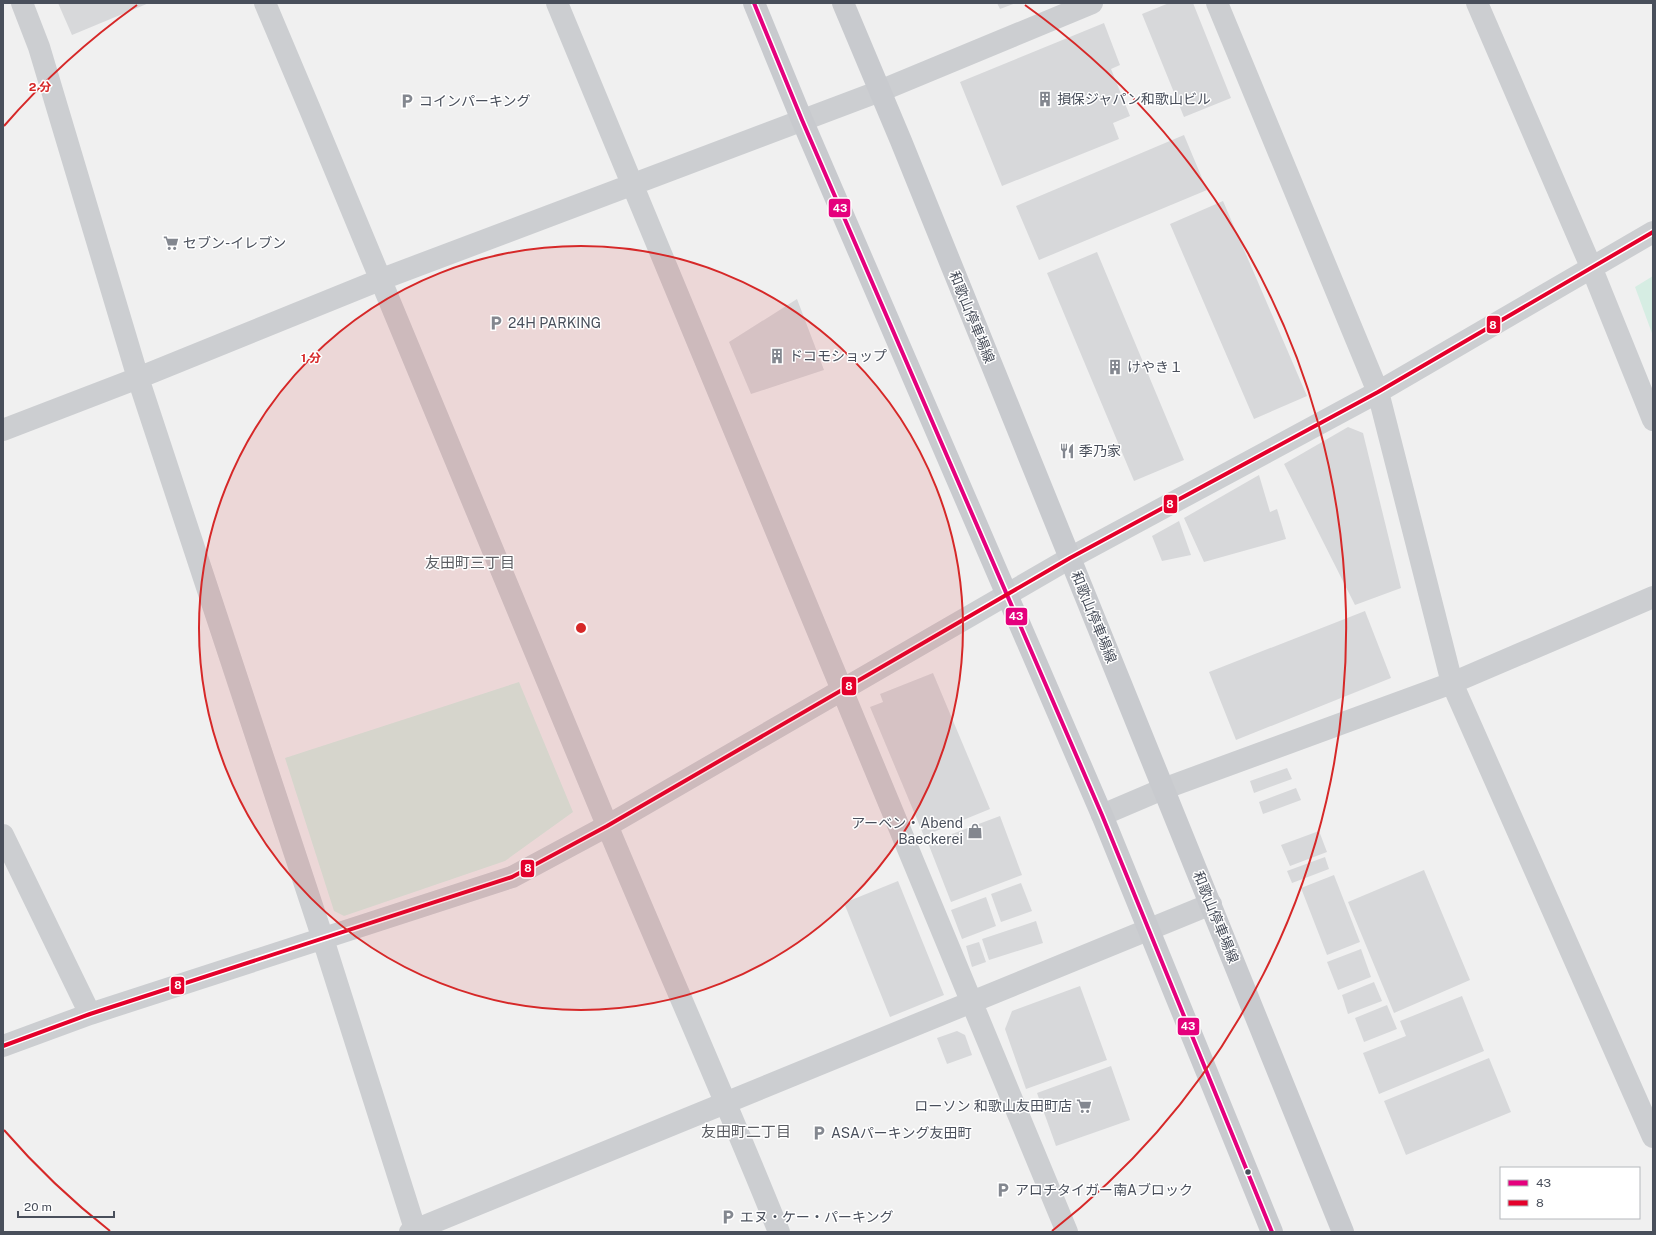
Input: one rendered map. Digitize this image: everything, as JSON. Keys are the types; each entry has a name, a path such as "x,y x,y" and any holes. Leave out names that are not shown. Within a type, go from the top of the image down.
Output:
{"main road":[{"path":"754,3 802,120 1102,815 1272,1232"},
{"name":"和歌山停車場線","path":"843,3 1211,904 1343,1232"}],"street":[{"path":"22,3 40,47 138,378 323,939 414,1231 1211,904"},
{"path":"265,3 382,279 607,826 726,1102 779,1232"},
{"path":"556,3 1068,1232"},
{"path":"3,430 138,378 382,279 880,91 1092,3"},
{"path":"1217,3 1378,392 1452,684 1653,1137"},
{"path":"1477,3 1592,269 1653,420"},
{"path":"3,1046 90,1014 512,877 607,826 1070,558 1378,392 1592,269 1653,232"},
{"path":"1102,815 1164,789 1452,684 1653,597"},
{"path":"3,835 90,1014"}],"green space":[{"path":"1653,276 1653,336 1635,287"},
{"path":"519,682 573,812 505,861 344,916 334,911 285,758"}],"building":[{"path":"58,3 149,3 72,35"},
{"path":"997,3 1016,3 1000,9"},
{"path":"1169,3 1193,3 1231,98 1184,117 1142,14"},
{"name":"損保ジャパン和歌山ビル","path":"1104,23 1120,65 1111,69 1130,116 1113,123 1119,139 1002,186 960,82"},
{"path":"1184,135 1207,190 1039,260 1016,206"},
{"path":"1223,201 1307,396 1254,419 1170,224"},
{"name":"けやき１","path":"1097,252 1184,460 1134,481 1047,273"},
{"name":"ドコモショップ","path":"797,299 824,370 751,394 729,342"},
{"path":"1348,427 1363,433 1401,588 1355,605 1284,464"},
{"path":"1259,475 1270,512 1277,509 1286,539 1204,562 1184,518"},
{"path":"1179,521 1191,555 1162,561 1152,536"},
{"path":"1365,611 1391,678 1236,740 1209,672"},
{"path":"933,673 990,809 924,836 870,707 883,702 880,694"},
{"path":"1287,768 1292,779 1254,793 1250,781"},
{"path":"1296,788 1301,800 1263,814 1259,802"},
{"path":"1000,816 1022,875 951,902 928,843"},
{"path":"1319,831 1327,852 1290,866 1281,845"},
{"path":"1325,857 1329,869 1292,883 1287,871"},
{"path":"1424,870 1470,980 1394,1013 1348,902"},
{"path":"1334,875 1360,942 1327,955 1301,888"},
{"path":"898,881 944,995 890,1017 844,903"},
{"path":"1021,883 1032,911 1001,922 991,894"},
{"path":"986,897 996,926 962,939 951,910"},
{"path":"1036,921 1043,943 989,960 982,939"},
{"path":"979,942 986,962 972,967 966,946"},
{"path":"1361,949 1371,977 1338,990 1327,962"},
{"path":"1374,982 1382,1001 1348,1014 1342,995"},
{"path":"1080,986 1107,1060 1026,1089 1005,1029 1012,1011"},
{"path":"1462,996 1484,1051 1379,1094 1363,1053 1406,1036 1400,1021"},
{"path":"1387,1005 1397,1029 1364,1042 1355,1018"},
{"path":"957,1031 965,1035 972,1055 947,1064 937,1038"},
{"path":"1489,1058 1511,1112 1406,1155 1384,1101"},
{"name":"ローソン 和歌山友田町店","path":"1111,1066 1130,1120 1056,1146 1037,1093"}],"transit line":[{"name":"43","path":"754,3 802,120 1102,815 1272,1232"},
{"name":"8","path":"3,1046 90,1014 512,877 607,826 1070,558 1378,392 1653,232"}],"place":[{"name":"損保ジャパン和歌山ビル","path":"1045,99"},
{"name":"コインパーキング","path":"407,101"},
{"name":"セブン-イレブン","path":"171,243"},
{"name":"24H PARKING","path":"496,323"},
{"name":"ドコモショップ","path":"777,356"},
{"name":"けやき１","path":"1115,367"},
{"name":"季乃家","path":"1067,451"},
{"name":"アーベン・Abend Baeckerei","path":"975,831"},
{"name":"ローソン 和歌山友田町店","path":"1084,1106"},
{"name":"ASAパーキング友田町","path":"819,1133"},
{"name":"アロチタイガー南Aブロック","path":"1003,1190"},
{"name":"エヌ・ケー・パーキング","path":"728,1217"}],"district":[{"name":"友田町三丁目","path":"470,562"},
{"name":"友田町二丁目","path":"746,1131"}]}
